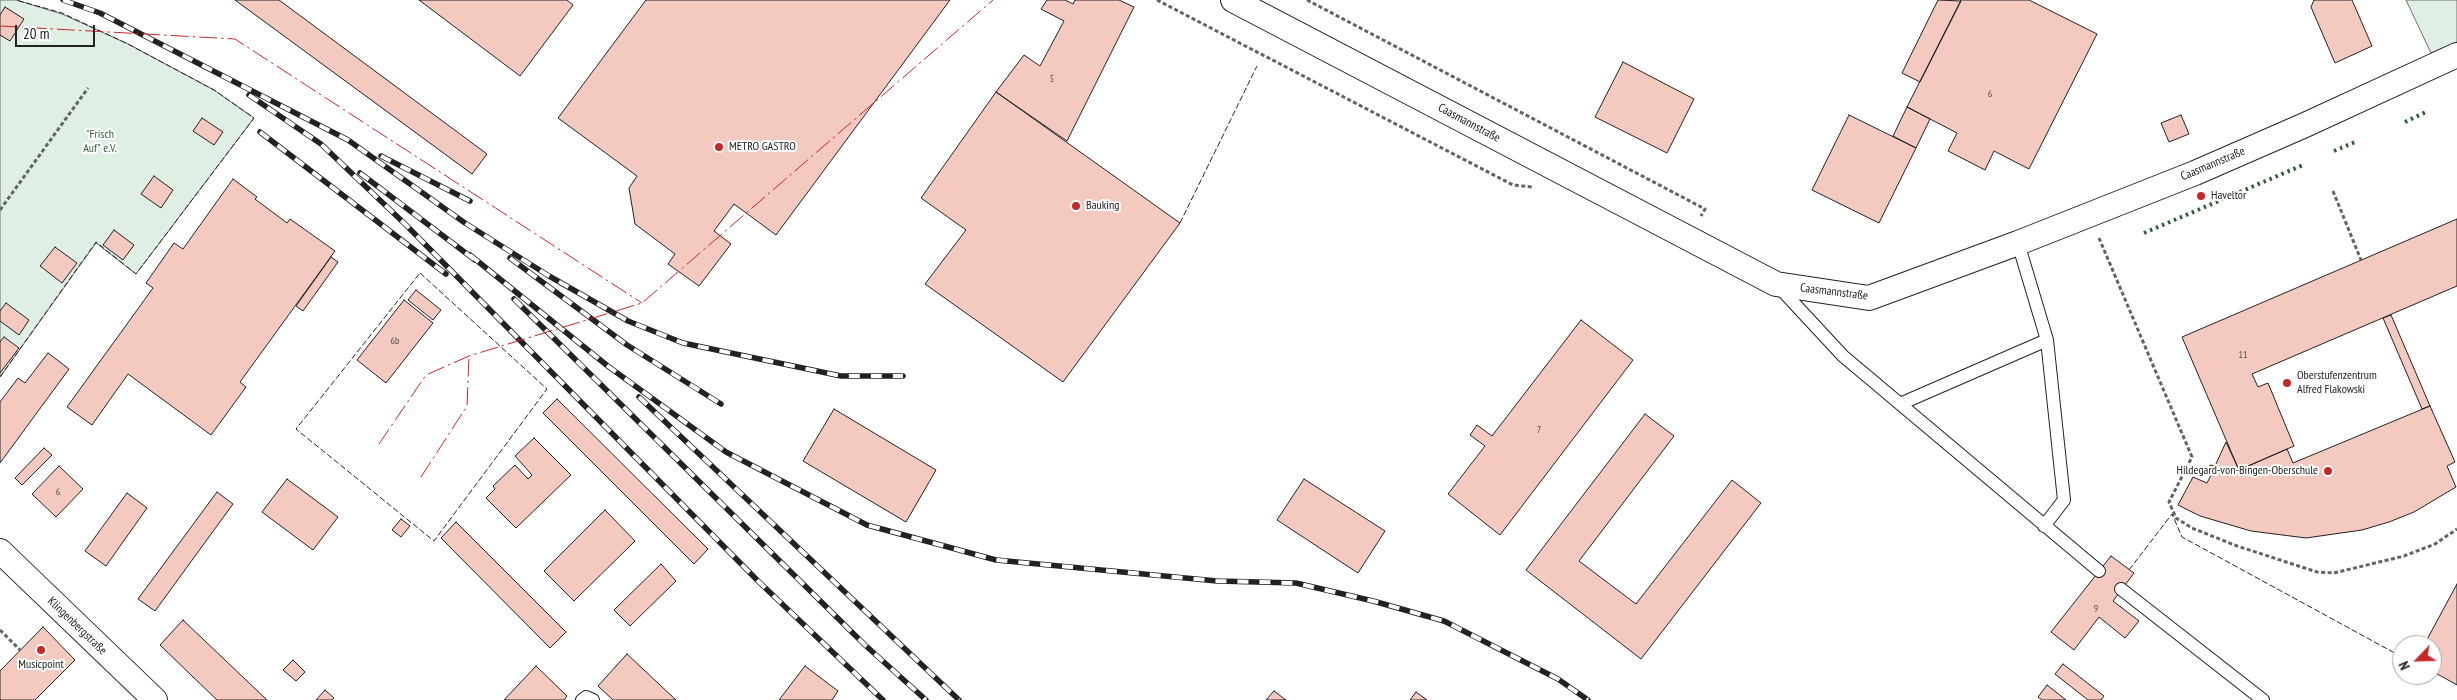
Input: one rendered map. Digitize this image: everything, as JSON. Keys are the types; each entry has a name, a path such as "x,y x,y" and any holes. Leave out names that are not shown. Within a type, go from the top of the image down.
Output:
{"street":[{"name":"Caasmannstraße","path":"1233,0 1776,284 1868,298 2018,243 2237,154 2457,55"},
{"name":"Klingenbergstraße","path":"2,558 155,700"}],"lane":[{"path":"2018,243 2047,340 2064,500 2044,526"},
{"path":"1776,284 1843,356 2099,572"},
{"path":"1900,404 2047,340"},
{"path":"2121,589 2263,700"},
{"path":"582,700 586,697 593,700"}],"path":[{"path":"1157,0 1513,185 1540,188"},
{"path":"1307,0 1705,209 1690,239"},
{"path":"0,210 88,88"},
{"path":"2333,191 2362,260"},
{"path":"2096,231 2192,457 2169,502 2176,518 2192,528 2237,546 2317,572 2334,573 2404,556 2435,544 2457,529"},
{"path":"0,630 20,650"}],"green space":[{"name":"\"Frisch Auf\" e.V.","path":"0,0 16,0 62,14 128,44 214,90 254,118 136,274 96,243 0,377"},
{"path":"2406,0 2457,0 2457,42 2431,53"}],"building":[{"path":"235,0 279,0 487,154 472,174"},
{"path":"419,0 567,0 573,5 520,76"},
{"name":"METRO GASTRO","path":"646,0 950,0 776,235 734,204 714,231 731,244 699,286 668,264 675,254 635,224 629,188 637,176 558,118"},
{"path":"1047,0 1065,0 1073,4 1075,0 1119,0 1134,7 1067,141 996,92 1024,55 1040,66 1064,21 1041,9"},
{"path":"1938,0 1961,1 1920,82 1902,73"},
{"path":"1961,0 2029,0 2097,34 2029,169 1994,151 1985,170 1948,151 1957,133 1907,107"},
{"path":"2314,0 2352,0 2372,46 2335,63 2311,7"},
{"path":"5,7 24,19 10,41 0,35 0,15"},
{"path":"1623,62 1694,99 1667,153 1595,117"},
{"path":"996,92 1180,223 1063,382 925,284 966,230 921,198"},
{"path":"1907,107 1930,119 1916,148 1893,136"},
{"path":"1849,115 1916,148 1879,223 1812,190"},
{"path":"2181,115 2189,134 2169,142 2161,123"},
{"path":"202,118 223,132 214,145 193,131"},
{"path":"154,176 173,190 161,208 141,194"},
{"path":"233,179 257,197 255,199 287,223 290,219 335,251 240,382 246,387 211,435 128,374 92,425 67,407 153,288 146,283 174,243 183,249"},
{"path":"2457,219 2457,286 2252,374 2258,387 2268,383 2294,446 2239,470 2182,337"},
{"path":"114,230 134,245 123,260 103,245"},
{"path":"55,247 77,263 62,283 40,266"},
{"path":"331,257 338,262 303,311 296,306"},
{"path":"416,290 441,310 433,320 408,300"},
{"path":"404,300 433,323 386,383 357,360"},
{"path":"6,303 29,320 19,335 0,321 0,311"},
{"path":"2391,315 2430,406 2422,409 2383,318"},
{"path":"1581,320 1633,360 1500,535 1448,494 1485,446 1470,435 1477,425 1492,436"},
{"path":"4,337 19,348 0,373 0,342"},
{"path":"48,353 69,369 0,463 0,402 18,378 25,383"},
{"path":"557,399 708,549 694,564 543,413"},
{"name":"Hildegard-von-Bingen-Oberschule","path":"2430,406 2455,462 2447,466 2456,487 2414,512 2389,522 2362,530 2306,538 2251,531 2200,516 2178,505 2193,477 2207,483 2211,475 2206,473 2210,465 2215,466 2226,442 2239,470 2287,449 2293,463"},
{"path":"834,409 936,470 906,522 803,461"},
{"path":"1645,414 1674,436 1579,561 1636,604 1732,480 1761,503 1641,659 1526,570"},
{"path":"534,438 571,475 516,528 486,498 495,489 493,486 515,465 528,479 532,475 515,456"},
{"path":"44,448 52,455 22,485 15,478"},
{"path":"59,466 83,489 56,517 32,494"},
{"path":"287,479 338,517 313,550 262,512"},
{"path":"1304,479 1385,531 1358,573 1277,520"},
{"path":"217,492 233,504 155,611 138,599"},
{"path":"127,493 147,508 106,566 85,551"},
{"path":"605,510 635,541 574,601 544,571"},
{"path":"401,519 410,526 401,537 392,530"},
{"path":"456,522 566,632 550,648 441,538"},
{"path":"2111,556 2134,573 2113,601 2139,621 2125,638 2099,617 2074,650 2051,632"},
{"path":"661,564 676,581 630,626 614,610"},
{"path":"2457,584 2457,685 2442,677 2442,635 2429,635"},
{"path":"183,620 267,700 217,700 160,645"},
{"path":"43,627 75,660 35,700 0,700 0,671"},
{"path":"627,654 676,700 613,700 598,686"},
{"path":"293,660 305,672 296,681 283,670"},
{"path":"2063,664 2104,696 2101,700 2088,700 2055,674"},
{"path":"536,666 567,696 564,700 504,700"},
{"path":"805,666 838,691 832,700 779,700"},
{"path":"2047,685 2066,700 2042,700 2038,697"},
{"path":"325,690 334,698 332,700 316,700"},
{"path":"1274,691 1286,700 1266,700"},
{"path":"1416,692 1427,700 1410,700"}],"railway":[{"path":"63,0 100,13 348,140 465,223 549,276 628,321 683,343 841,376 903,376"},
{"path":"249,95 321,144 405,224 758,581 883,700"},
{"path":"260,132 446,274"},
{"path":"381,156 470,201"},
{"path":"360,173 475,260"},
{"path":"470,255 609,367 726,452 867,525 996,560 1217,581 1296,583 1373,601 1444,621 1558,679 1588,700"},
{"path":"510,258 627,345 721,404"},
{"path":"514,299 865,645 926,700"},
{"path":"639,397 959,700"}],"hedge":[{"path":"2405,122 2428,111"},
{"path":"2334,151 2355,142"},
{"path":"2144,233 2303,165"}],"fence":[{"path":"0,377 96,242 136,274 254,118 214,90 128,44 62,13 16,0"},
{"path":"1180,223 1257,66"},
{"path":"420,273 547,389 434,541 296,429 420,273"},
{"path":"2129,570 2172,514 2182,537 2392,652"}],"power":[{"path":"379,444 426,375 469,356 642,303 993,0"},
{"path":"0,26 235,39 642,303"},
{"path":"421,477 467,406 469,356"}],"place":[{"name":"METRO GASTRO","path":"719,147"},
{"name":"Haveltor","path":"2201,196"},
{"name":"Bauking","path":"1076,206"},
{"name":"Oberstufenzentrum Alfred Flakowski","path":"2287,383"},
{"name":"Hildegard-von-Bingen-Oberschule","path":"2328,471"},
{"name":"Musicpoint","path":"41,650"}]}
